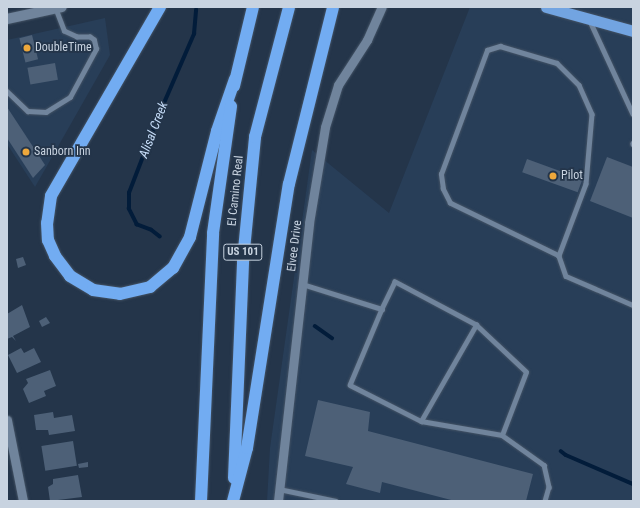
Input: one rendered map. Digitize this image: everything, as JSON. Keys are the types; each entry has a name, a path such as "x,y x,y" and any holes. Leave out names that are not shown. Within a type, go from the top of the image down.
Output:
{"highway":[{"path":"160,7 51,196 47,223 48,240 55,256 70,276 93,290 120,294 150,287 173,268 190,237 217,131 235,79"},
{"name":"El Camino Real","path":"201,501 213,233 235,79 253,7"},
{"name":"El Camino Real","path":"233,501 242,260 255,137 288,7"},
{"path":"233,501 247,448 289,184 333,7"},
{"path":"546,7 588,17 633,31"}],"main road":[{"path":"7,19 57,7"}],"street":[{"name":"Elvee Drive","path":"278,501 302,284 325,127 338,85 367,40 382,7"},
{"path":"7,420 23,501"}],"lane":[{"path":"7,91 28,111 46,112 70,97 96,49 94,40 90,37 77,37 64,31 57,7"},
{"path":"588,17 631,106 633,114"},
{"path":"559,256 450,203 443,188 441,174 487,50 500,46 557,63 579,85 592,114 586,184 559,256 566,276 633,304"},
{"path":"502,435 526,372 476,325 395,282 350,385 421,421 502,435 544,465 549,487 545,501"},
{"path":"302,284 382,309"},
{"path":"421,421 476,325"},
{"path":"279,488 336,501"}],"shaded area":[{"path":"470,7 633,7 633,501 267,501 270,448 312,150 389,213"},
{"path":"105,18 110,55 35,187 7,144 7,40"}],"building":[{"path":"32,35 38,59 25,62 19,38"},
{"path":"55,63 58,80 30,85 27,68"},
{"name":"Sanborn Inn","path":"7,107 45,165 33,178 7,138"},
{"path":"607,157 633,167 633,218 590,201"},
{"name":"Pilot","path":"527,159 582,179 578,192 522,172"},
{"path":"23,257 26,265 18,268 16,259"},
{"path":"22,305 30,327 13,336 16,341 12,337 7,339 7,314"},
{"path":"46,317 50,323 42,327 39,321"},
{"path":"21,348 24,353 34,348 41,362 17,373 8,355"},
{"path":"50,370 56,386 44,391 46,396 29,403 23,389 28,383 26,379"},
{"path":"318,400 370,412 368,431 533,474 526,501 455,501 382,482 380,493 346,484 353,467 305,456"},
{"path":"53,412 54,418 72,415 75,431 49,435 48,430 36,430 34,415"},
{"path":"73,441 77,466 45,471 41,446"},
{"path":"88,462 88,467 79,468 78,464"},
{"path":"78,475 82,497 50,501 48,487 53,484 53,479"}],"waterway":[{"name":"Alisal Creek","path":"160,237 151,230 137,225 129,209 129,193 161,110 194,34 196,10"},
{"name":"Alisal Creek","path":"315,326 332,338"},
{"name":"Alisal Creek","path":"561,451 566,455 633,484"}],"place":[{"name":"DoubleTime","path":"27,48"},
{"name":"Sanborn Inn","path":"26,152"},
{"name":"Pilot","path":"553,176"}]}
